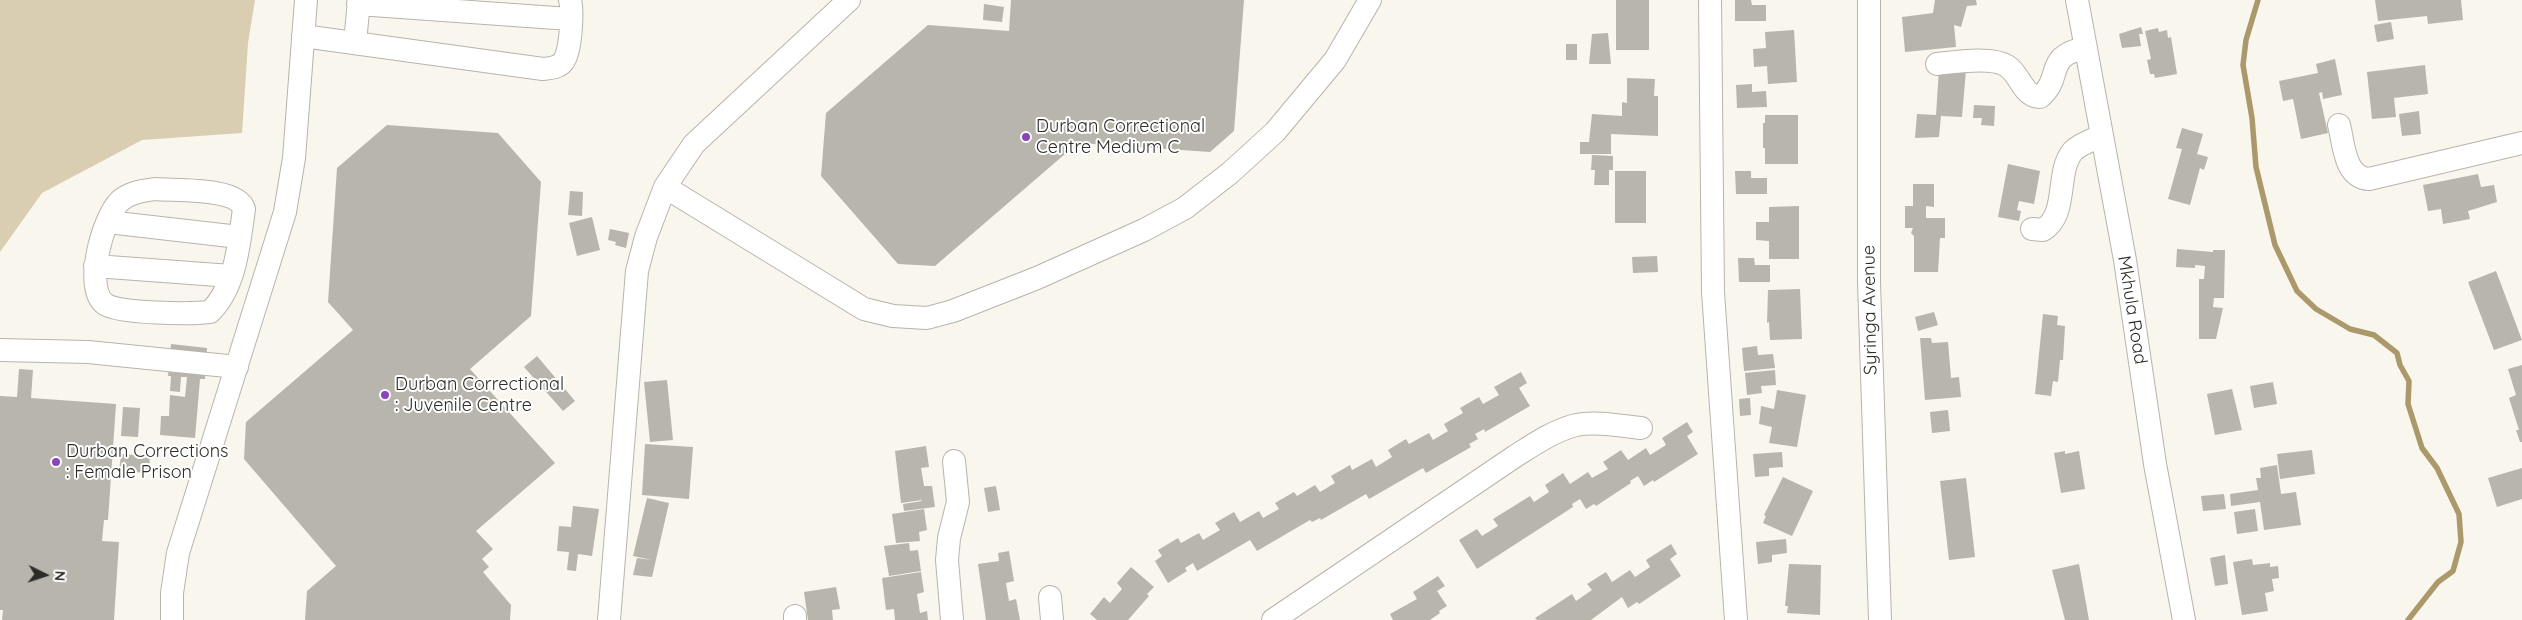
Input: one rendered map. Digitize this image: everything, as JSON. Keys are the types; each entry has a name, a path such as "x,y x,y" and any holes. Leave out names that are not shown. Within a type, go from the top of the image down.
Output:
{"street":[{"path":"172,620 172,593 178,553 267,276 285,212 294,158 306,0"},
{"path":"609,620 637,272 646,237 665,187 694,144 849,0"},
{"path":"665,187 864,309 893,316 927,318 953,311 1037,278 1144,230 1185,208 1230,173 1275,132 1335,60 1370,0"},
{"path":"1710,0 1713,292 1736,620"},
{"name":"Syringa Avenue","path":"1869,0 1869,282 1880,620"},
{"name":"Mkhula Road","path":"2078,0 2101,136 2125,260 2155,464 2184,620"},
{"path":"303,36 355,43 543,68 555,67 564,63 568,55 570,9 359,2 355,43"},
{"path":"1937,64 1999,62 2008,67 2027,93 2040,97 2046,92 2059,60 2064,54 2086,48"},
{"path":"2339,125 2348,166 2355,175 2369,179 2522,143"},
{"path":"2032,229 2044,230 2054,218 2067,161 2071,154 2076,149 2101,136"},
{"path":"143,190 215,193 237,198 242,203 244,209 232,271 218,305 210,312 158,312 113,308 98,297 95,288 95,266 108,222 120,201 132,193 143,190"},
{"path":"108,222 239,237"},
{"path":"95,266 232,271 267,276"},
{"path":"0,350 88,352 237,367"},
{"path":"1273,620 1514,457 1553,434 1577,425 1600,424 1641,428"},
{"path":"952,620 947,560 949,538 958,502 954,461"},
{"path":"1050,597 1052,620"}],"shaded area":[{"path":"0,0 255,0 248,43 242,133 142,140 42,193 0,252"}],"building":[{"name":"Durban Correctional Centre Medium C","path":"1011,0 1244,0 1234,131 1210,152 1065,142 1065,154 935,266 898,264 821,176 826,113 928,25 1009,31"},
{"path":"1616,0 1649,0 1649,50 1616,50"},
{"path":"1735,0 1751,0 1752,5 1766,5 1766,21 1735,21"},
{"path":"1935,0 1976,0 1977,5 1967,6 1961,27 1954,25 1956,47 1905,52 1902,17 1933,13"},
{"path":"2375,0 2461,0 2463,20 2428,24 2427,16 2378,21"},
{"path":"984,4 1004,7 1002,22 983,20"},
{"path":"2391,22 2394,39 2377,42 2374,25"},
{"path":"2141,27 2143,34 2139,34 2141,46 2122,48 2119,34"},
{"path":"2158,28 2159,32 2167,30 2168,38 2171,37 2177,74 2155,78 2154,74 2150,74 2147,60 2151,59 2145,31"},
{"path":"1794,30 1797,82 1768,84 1767,66 1754,67 1753,49 1766,48 1765,32"},
{"path":"1608,33 1611,64 1589,64 1592,34"},
{"path":"1566,44 1577,44 1577,60 1566,60"},
{"path":"2335,59 2342,95 2323,99 2322,92 2319,93 2328,133 2301,139 2293,99 2283,101 2279,81 2318,73 2316,64"},
{"path":"2425,65 2428,94 2394,98 2396,117 2372,119 2367,72"},
{"path":"1939,69 1966,70 1962,117 1941,116 1939,137 1915,138 1917,114 1936,115"},
{"path":"1627,78 1655,79 1654,96 1658,96 1658,136 1611,134 1611,154 1580,154 1580,142 1589,142 1592,114 1622,116 1622,102 1627,103"},
{"path":"1752,84 1752,92 1766,91 1767,107 1737,108 1736,85"},
{"path":"1974,105 1995,106 1994,126 1981,125 1982,118 1973,118"},
{"path":"2419,111 2421,134 2402,136 2399,114"},
{"path":"1765,115 1798,115 1798,164 1765,164 1763,123 1765,123"},
{"name":"Durban Correctional : Juvenile Centre","path":"387,125 498,133 541,182 531,316 470,369 555,463 476,531 493,549 482,559 489,567 483,572 511,605 510,620 305,620 307,591 336,566 244,459 246,422 353,330 328,302 337,168"},
{"path":"2182,128 2203,134 2197,154 2208,157 2204,170 2200,168 2190,205 2168,199 2182,149 2176,148"},
{"path":"1592,155 1613,156 1613,170 1609,170 1609,185 1594,185 1595,170 1591,170"},
{"path":"2008,164 2040,171 2034,204 2019,201 2017,210 2021,211 2019,221 1998,217"},
{"path":"1615,171 1646,171 1646,223 1615,223"},
{"path":"1735,171 1751,171 1751,178 1767,178 1767,194 1736,194"},
{"path":"2478,174 2481,187 2494,185 2497,202 2468,211 2470,219 2443,224 2441,209 2428,211 2423,185"},
{"path":"1913,184 1934,184 1934,207 1926,206 1926,218 1945,218 1945,238 1940,238 1938,272 1914,272 1914,236 1911,233 1913,228 1905,228 1905,206 1913,206"},
{"path":"570,191 583,192 582,216 568,215"},
{"path":"1799,206 1799,259 1769,259 1769,241 1756,240 1756,222 1769,222 1769,207"},
{"path":"592,217 600,250 577,256 569,223"},
{"path":"610,229 629,233 626,248 615,245 616,242 608,240"},
{"path":"2177,249 2213,252 2213,250 2225,250 2224,298 2214,298 2213,307 2223,308 2216,339 2199,339 2199,279 2204,279 2205,266 2195,265 2195,268 2176,267"},
{"path":"1657,256 1658,272 1633,273 1632,257"},
{"path":"1738,258 1754,258 1755,265 1770,265 1770,282 1739,282"},
{"path":"2496,271 2522,340 2494,350 2468,282"},
{"path":"1800,289 1802,339 1770,340 1769,322 1767,323 1768,290"},
{"path":"1934,312 1938,325 1918,331 1915,317"},
{"path":"2043,314 2058,316 2057,325 2065,326 2063,360 2060,360 2058,382 2053,381 2051,396 2035,394"},
{"path":"1920,338 1931,338 1932,343 1948,342 1951,378 1959,377 1961,397 1925,400"},
{"path":"171,344 207,348 205,379 200,379 195,438 160,435 161,416 169,416 170,395 185,397 187,377 181,377 180,392 170,391 171,376 168,376"},
{"path":"1757,346 1758,355 1773,354 1775,368 1744,371 1742,348"},
{"path":"537,356 575,401 563,411 524,367"},
{"path":"2522,365 2522,442 2520,442 2516,430 2519,430 2509,398 2516,395 2508,369"},
{"name":"Durban Corrections : Female Prison","path":"19,369 33,370 31,398 116,404 108,520 104,520 102,541 119,542 114,620 2,620 3,610 0,610 0,396 17,397"},
{"path":"1775,370 1776,385 1761,386 1762,393 1747,395 1745,373"},
{"path":"1521,372 1527,383 1519,388 1530,406 1485,432 1484,429 1475,434 1478,439 1469,444 1471,447 1426,473 1423,468 1369,499 1366,494 1321,520 1320,518 1312,522 1310,520 1257,551 1250,540 1197,571 1193,563 1185,568 1187,571 1168,583 1155,561 1162,556 1158,550 1178,538 1181,543 1199,533 1203,540 1220,530 1215,523 1234,512 1240,522 1259,511 1263,518 1279,509 1275,503 1294,492 1297,496 1315,485 1320,492 1335,483 1331,476 1350,465 1352,470 1372,459 1376,467 1392,457 1388,450 1406,439 1409,444 1429,433 1433,440 1448,431 1444,424 1463,413 1460,408 1479,397 1483,404 1499,395 1494,387"},
{"path":"667,380 673,440 650,442 644,382"},
{"path":"2273,382 2277,404 2254,408 2250,386"},
{"path":"2232,389 2242,430 2215,435 2207,394"},
{"path":"1777,390 1806,395 1797,447 1769,443 1772,427 1759,424 1761,406 1774,409"},
{"path":"1750,398 1751,415 1740,416 1739,399"},
{"path":"123,407 140,408 138,437 121,436"},
{"path":"1948,410 1950,431 1932,433 1930,412"},
{"path":"1687,422 1693,432 1687,436 1698,454 1654,482 1653,480 1644,486 1638,476 1630,481 1631,483 1596,506 1594,504 1586,509 1580,499 1572,504 1573,507 1477,569 1459,540 1477,529 1482,536 1498,526 1493,519 1530,496 1534,502 1549,492 1545,485 1563,473 1570,484 1588,472 1592,478 1608,469 1603,462 1621,450 1628,460 1646,448 1650,455 1666,445 1662,438"},
{"path":"645,444 693,447 689,499 642,495"},
{"path":"926,446 929,467 921,468 924,486 932,486 935,507 904,511 903,504 922,500 901,503 895,451"},
{"path":"2312,450 2315,474 2280,479 2277,454"},
{"path":"2065,451 2065,454 2079,451 2085,489 2061,493 2054,453"},
{"path":"1782,452 1783,467 1769,468 1769,476 1755,477 1753,454"},
{"path":"121,454 150,456 149,473 119,471"},
{"path":"2277,465 2281,494 2296,492 2301,525 2264,530 2260,502 2231,506 2230,494 2258,490 2256,478 2261,478 2260,468"},
{"path":"2522,468 2522,499 2497,507 2488,478"},
{"path":"1783,477 1813,491 1792,536 1763,523 1766,516 1764,515"},
{"path":"1966,478 1975,557 1949,560 1940,481"},
{"path":"996,486 1000,510 988,512 984,488"},
{"path":"2224,494 2226,509 2203,511 2201,496"},
{"path":"647,498 669,503 652,577 633,575 637,558 652,560 633,556"},
{"path":"573,506 599,509 592,556 578,554 576,571 567,570 569,552 557,551 559,526 571,527"},
{"path":"924,509 927,530 919,532 920,541 896,543 892,514"},
{"path":"2255,509 2258,531 2237,534 2234,512"},
{"path":"1786,539 1787,553 1772,555 1772,562 1758,564 1756,542"},
{"path":"909,543 910,551 918,550 921,571 889,576 884,546"},
{"path":"1671,544 1677,554 1670,559 1681,576 1639,604 1637,602 1628,608 1622,597 1591,620 1537,620 1535,618 1572,594 1576,601 1592,590 1587,584 1606,572 1612,582 1630,570 1635,577 1650,567 1646,560"},
{"path":"1009,551 1014,581 1006,583 1009,601 1016,599 1020,620 986,620 978,564 999,561 998,553"},
{"path":"2225,555 2228,584 2215,586 2210,558"},
{"path":"2252,559 2253,565 2270,563 2270,567 2278,566 2279,578 2272,579 2274,591 2265,593 2268,611 2242,615 2233,562"},
{"path":"1789,564 1821,565 1820,615 1787,613 1788,606 1785,606"},
{"path":"2079,564 2089,620 2065,620 2052,570"},
{"path":"1131,567 1154,587 1147,594 1149,596 1128,620 1097,620 1090,614 1104,597 1110,603 1122,589 1117,583"},
{"path":"921,572 924,592 917,594 920,613 927,611 928,620 895,620 894,609 886,610 882,578"},
{"path":"1438,576 1445,586 1437,591 1447,606 1439,611 1440,613 1430,620 1393,620 1390,614 1417,599 1413,592"},
{"path":"836,587 840,609 832,610 833,620 808,620 804,592"}],"waterway":[{"path":"2258,0 2246,40 2243,65 2252,118 2256,167 2275,245 2297,291 2316,309 2350,329 2374,335 2397,353 2400,365 2409,381 2408,404 2422,448 2437,468 2459,514 2461,542 2453,571 2438,582 2408,620"}],"place":[{"name":"Durban Correctional Centre Medium C","path":"1026,137"},
{"name":"Durban Correctional : Juvenile Centre","path":"385,395"},
{"name":"Durban Corrections : Female Prison","path":"56,462"}]}
